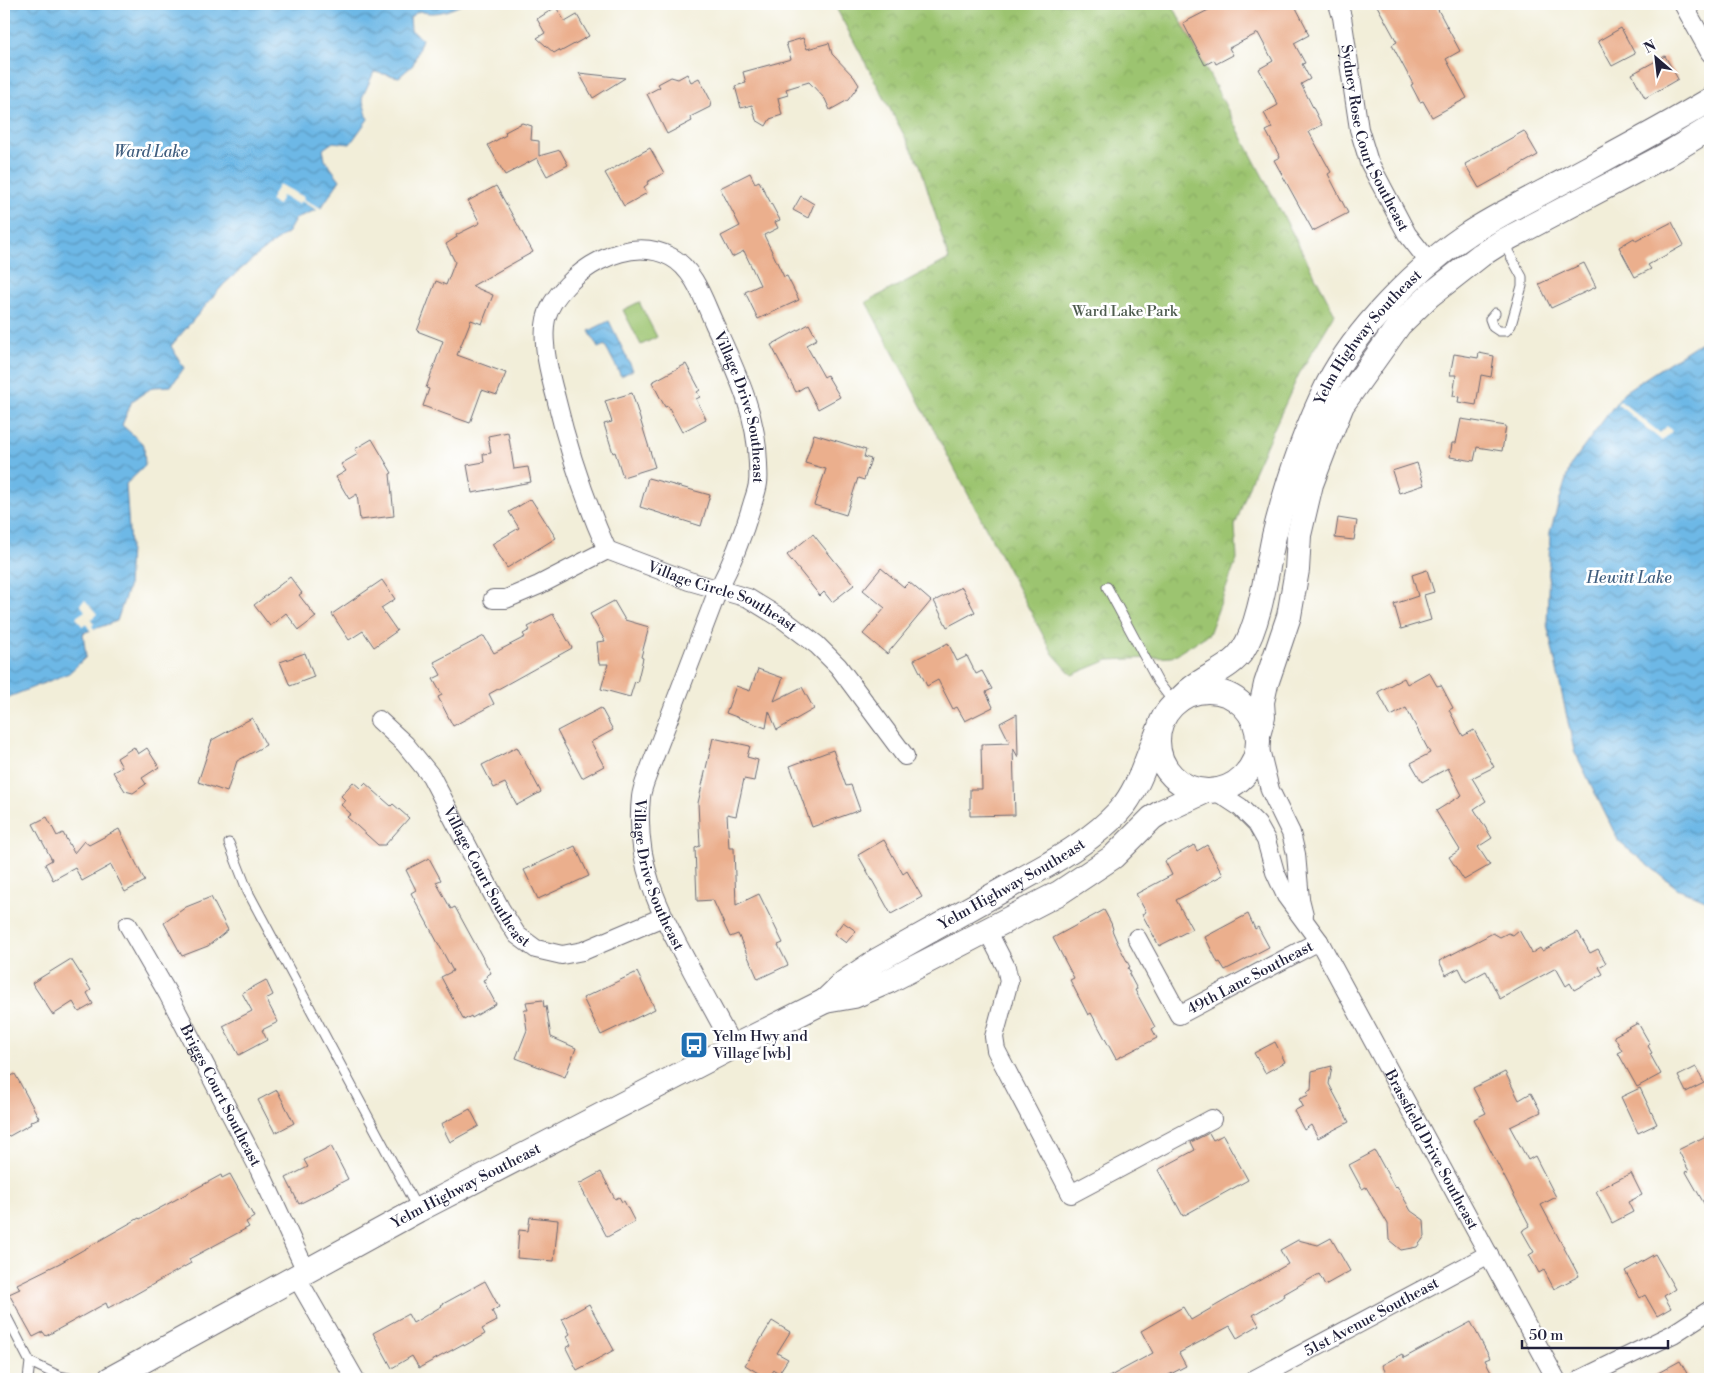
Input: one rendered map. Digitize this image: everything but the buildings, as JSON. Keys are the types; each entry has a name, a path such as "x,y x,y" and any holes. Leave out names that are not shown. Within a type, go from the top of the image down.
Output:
{"main road":[{"name":"Yelm Highway Southeast","path":"1177,701 1192,688 1225,667 1242,651 1251,634 1293,468 1329,383 1347,354 1371,323 1401,290 1430,263 1465,236 1661,129 1710,100"},
{"name":"Yelm Highway Southeast","path":"1258,738 1263,717 1262,702 1266,684 1289,616 1297,570 1299,535 1308,496 1342,406 1399,325 1430,294 1481,255 1503,241 1666,155 1710,128"},
{"path":"1202,691 1215,691 1237,699 1253,718 1258,738 1257,753 1246,773 1228,787 1210,791 1195,789 1176,780 1168,772 1158,751 1159,730 1167,711 1177,701 1190,694 1202,691"},
{"name":"Yelm Highway Southeast","path":"825,1001 845,982 876,961 1049,864 1107,823 1125,803 1136,783 1159,730"},
{"name":"Yelm Highway Southeast","path":"110,1379 418,1210 733,1047 825,1001 854,996 888,981 1059,893 1113,857 1152,818 1163,811 1210,791"}],"street":[{"name":"Sydney Rose Court Southeast","path":"1338,4 1342,17 1359,128 1369,162 1407,234 1430,263"},
{"path":"1683,4 1710,53"},
{"name":"Village Drive Southeast","path":"607,550 590,512 569,453 545,347 546,319 562,291 592,264 613,254 636,249 659,252 674,258 688,272 700,291 746,396 758,454 758,484 747,523 734,557 718,590 641,796 643,858 652,888 663,917 733,1047"},
{"path":"493,598 506,599 539,585 607,550"},
{"name":"Village Circle Southeast","path":"607,550 688,581 748,598 784,620 817,644 838,666 905,756"},
{"name":"Village Court Southeast","path":"379,720 405,744 431,776 500,908 517,935 536,949 562,954 584,950 663,917"},
{"name":"Brassfield Drive Southeast","path":"1258,738 1270,790 1290,833 1296,854 1300,899 1306,921"},
{"name":"Brassfield Drive Southeast","path":"1210,791 1240,807 1257,824 1266,840 1275,872 1286,896 1319,941 1556,1379"},
{"name":"Briggs Court Southeast","path":"128,925 168,994 259,1169 301,1273 355,1379"},
{"path":"986,930 1006,967 1009,980 994,1037 996,1050 1071,1194 1212,1118"},
{"name":"49th Lane Southeast","path":"1138,938 1179,1015 1319,941"},
{"name":"51st Avenue Southeast","path":"1255,1379 1489,1254"},
{"path":"1581,1379 1673,1334 1710,1310"}],"lane":[{"path":"1495,313 1490,319 1493,327 1499,331 1506,331 1511,325 1522,286 1522,278 1503,241"},
{"path":"1107,588 1158,682 1177,701"},
{"path":"229,843 248,892 418,1210"},
{"path":"4,1312 30,1362 28,1379"},
{"path":"30,1362 59,1376 73,1379"}],"green space":[{"name":"Ward Lake Park","path":"834,4 1172,4 1335,314 1299,374 1254,472 1235,526 1237,559 1209,634 1172,657 1108,660 1072,675 1053,654 866,302 949,259 920,165"},
{"path":"639,302 657,337 641,345 623,310"}],"water":[{"name":"Ward Lake","path":"4,4 463,4 441,12 419,11 410,17 411,30 422,39 413,65 399,77 374,72 362,98 368,119 350,144 333,142 323,149 325,160 340,180 321,208 296,218 288,232 224,284 171,346 184,368 171,386 153,387 132,401 122,425 144,445 145,466 126,484 130,547 128,588 117,621 83,633 86,657 69,673 4,699"},
{"path":"609,321 633,370 621,376 605,345 598,348 589,331"},
{"name":"Hewitt Lake","path":"1710,336 1710,902 1677,888 1619,842 1574,750 1547,624 1550,532 1570,466 1624,392"}],"pier":[{"path":"279,184 321,208 319,211 301,201 298,204 282,196 278,205 270,201"},
{"path":"1620,401 1660,433 1667,426 1672,431 1662,441 1617,404"},
{"path":"85,600 97,614 91,619 94,624 92,626 96,631 92,633 86,624 82,626 76,617 85,611 80,604"}],"place":[{"name":"Yelm Hwy and Village [wb]","path":"694,1045"}]}
